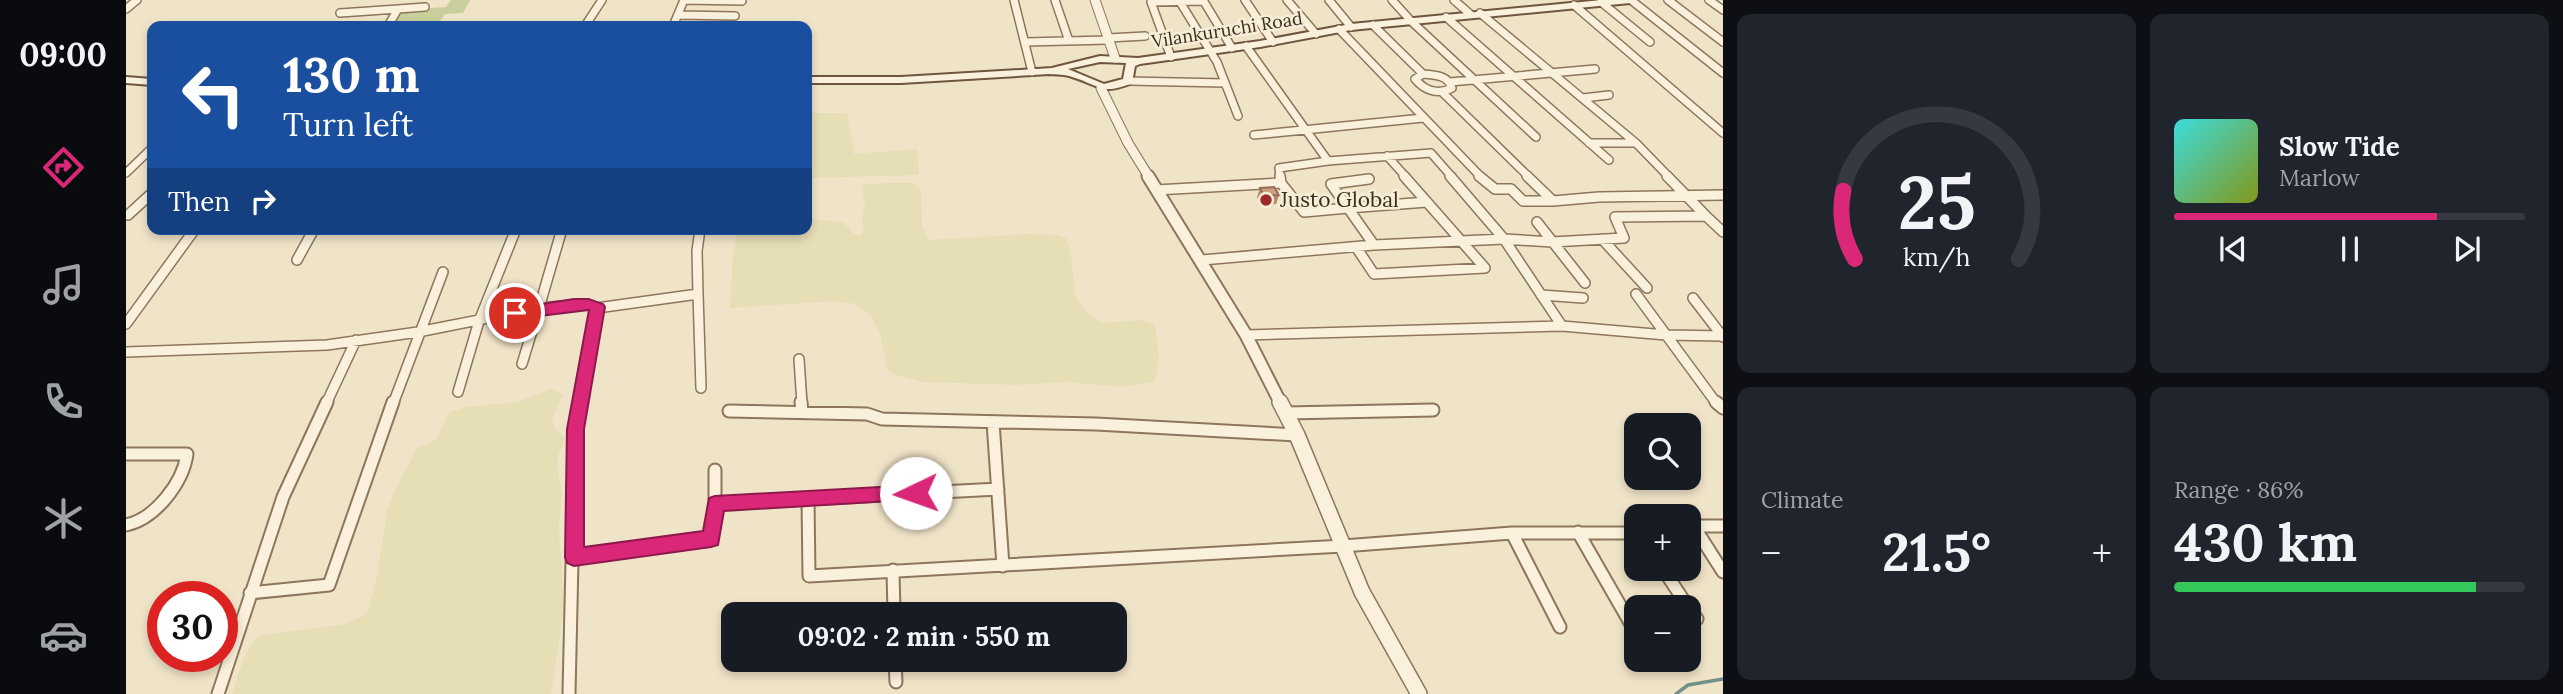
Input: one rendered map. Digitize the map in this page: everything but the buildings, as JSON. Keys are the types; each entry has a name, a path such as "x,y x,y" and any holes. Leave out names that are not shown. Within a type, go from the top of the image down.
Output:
{"main road":[{"name":"Vilankuruchi Road","path":"1128,82 1130,65 1138,61 1273,42 1350,27 1630,0"},
{"path":"1049,71 1081,62 1115,58 1138,61"},
{"path":"812,80 901,80 1049,71 1071,73 1101,88 1109,89 1128,82"},
{"path":"126,80 147,82"}],"street":[{"path":"126,9 137,0"},
{"path":"587,21 602,0"},
{"path":"675,21 684,0 742,1"},
{"path":"705,15 710,0"},
{"path":"1014,0 1032,72"},
{"path":"1055,0 1069,41"},
{"path":"1096,0 1115,58"},
{"path":"1245,0 1273,42"},
{"path":"1287,0 1316,34"},
{"path":"1329,0 1350,27"},
{"path":"1392,0 1411,21 1536,137"},
{"path":"1454,0 1552,73 1636,143 1723,232"},
{"path":"1630,0 1723,74"},
{"path":"1668,0 1723,42"},
{"path":"1709,0 1723,10"},
{"path":"1171,57 1150,3 1203,1 1232,48"},
{"path":"1608,1 1650,42"},
{"path":"1180,2 1210,51 1238,116"},
{"path":"1574,5 1723,133"},
{"path":"340,13 425,7"},
{"path":"391,21 398,9"},
{"path":"678,15 735,16"},
{"path":"1446,17 1609,160"},
{"path":"1373,25 1423,74"},
{"path":"1339,29 1492,188 1508,188 1523,201 1723,195"},
{"path":"1025,43 1145,36"},
{"path":"1246,46 1328,160"},
{"path":"1450,82 1450,90 1442,92 1419,86 1415,79 1423,74 1435,74 1450,82 1595,69"},
{"path":"1128,82 1225,83"},
{"path":"1101,88 1128,143 1246,335 1297,435 1362,592 1419,694"},
{"path":"1442,92 1553,201"},
{"path":"1583,99 1609,95"},
{"path":"1254,135 1423,118"},
{"path":"1590,143 1636,143"},
{"path":"126,173 147,153"},
{"path":"1427,202 1304,212 1281,183 1279,168 1328,160 1431,153 1504,239 1562,326"},
{"path":"1356,247 1374,274 1485,268 1387,156"},
{"path":"1369,179 1331,184 1374,246"},
{"path":"1156,190 1281,183"},
{"path":"128,215 147,198"},
{"path":"1202,260 1356,247 1504,239 1552,242 1624,238 1615,217 1706,216"},
{"path":"1537,222 1585,283"},
{"path":"126,324 191,235"},
{"path":"297,260 311,235"},
{"path":"458,392 479,321 514,235"},
{"path":"522,364 560,235"},
{"path":"699,235 697,251 701,388"},
{"path":"1602,239 1647,288"},
{"path":"250,593 329,585 418,332 443,272"},
{"path":"126,352 327,345 418,332 539,308 588,304 597,307 698,294"},
{"path":"1636,294 1719,407 1723,408"},
{"path":"1541,295 1583,298"},
{"path":"1693,298 1723,336"},
{"path":"569,694 575,429 597,307"},
{"path":"1246,335 1562,326 1666,335 1723,336"},
{"path":"218,694 283,497 356,340"},
{"path":"799,359 802,411"},
{"path":"1286,413 1433,410"},
{"path":"729,411 802,411 867,414 882,419 1096,424 1297,435"},
{"path":"993,422 1003,566"},
{"path":"126,453 187,454 186,462 156,512 135,524 126,525"},
{"path":"574,557 711,539 715,470"},
{"path":"715,504 998,489"},
{"path":"808,499 809,576 1343,546 1512,533 1624,533"},
{"path":"1701,525 1723,526"},
{"path":"1578,532 1624,612"},
{"path":"1512,533 1560,627"},
{"path":"1701,540 1723,572"},
{"path":"893,570 894,602"},
{"path":"896,672 896,682"}],"shaded area":[{"path":"812,113 847,113 854,154 917,149 919,175 812,178"},
{"path":"913,183 921,190 922,227 930,240 1024,234 1058,235 1066,238 1071,254 1075,296 1085,311 1103,323 1140,320 1155,324 1159,358 1155,381 1124,387 1065,382 1019,385 922,382 891,373 887,368 880,333 871,316 856,304 834,301 730,308 737,235 812,235 812,219 844,223 854,234 861,235 864,231 862,218 865,206 862,185"},
{"path":"551,389 563,395 552,419 556,431 566,439 559,452 557,466 562,493 559,526 564,609 551,694 232,694 244,657 258,636 345,624 367,614 377,577 387,511 393,495 417,448 436,440 449,412 467,407 517,402"}],"green space":[{"path":"451,0 470,0 463,13 445,14 440,21 394,21 400,10 446,7"}],"waterway":[{"path":"1676,694 1688,685 1723,679"}],"place":[{"name":"Justo Global","path":"1266,200"}],"route":[{"path":"515,313 574,305 588,304 597,307 575,429 574,557 711,539 715,504 916,493"}]}
